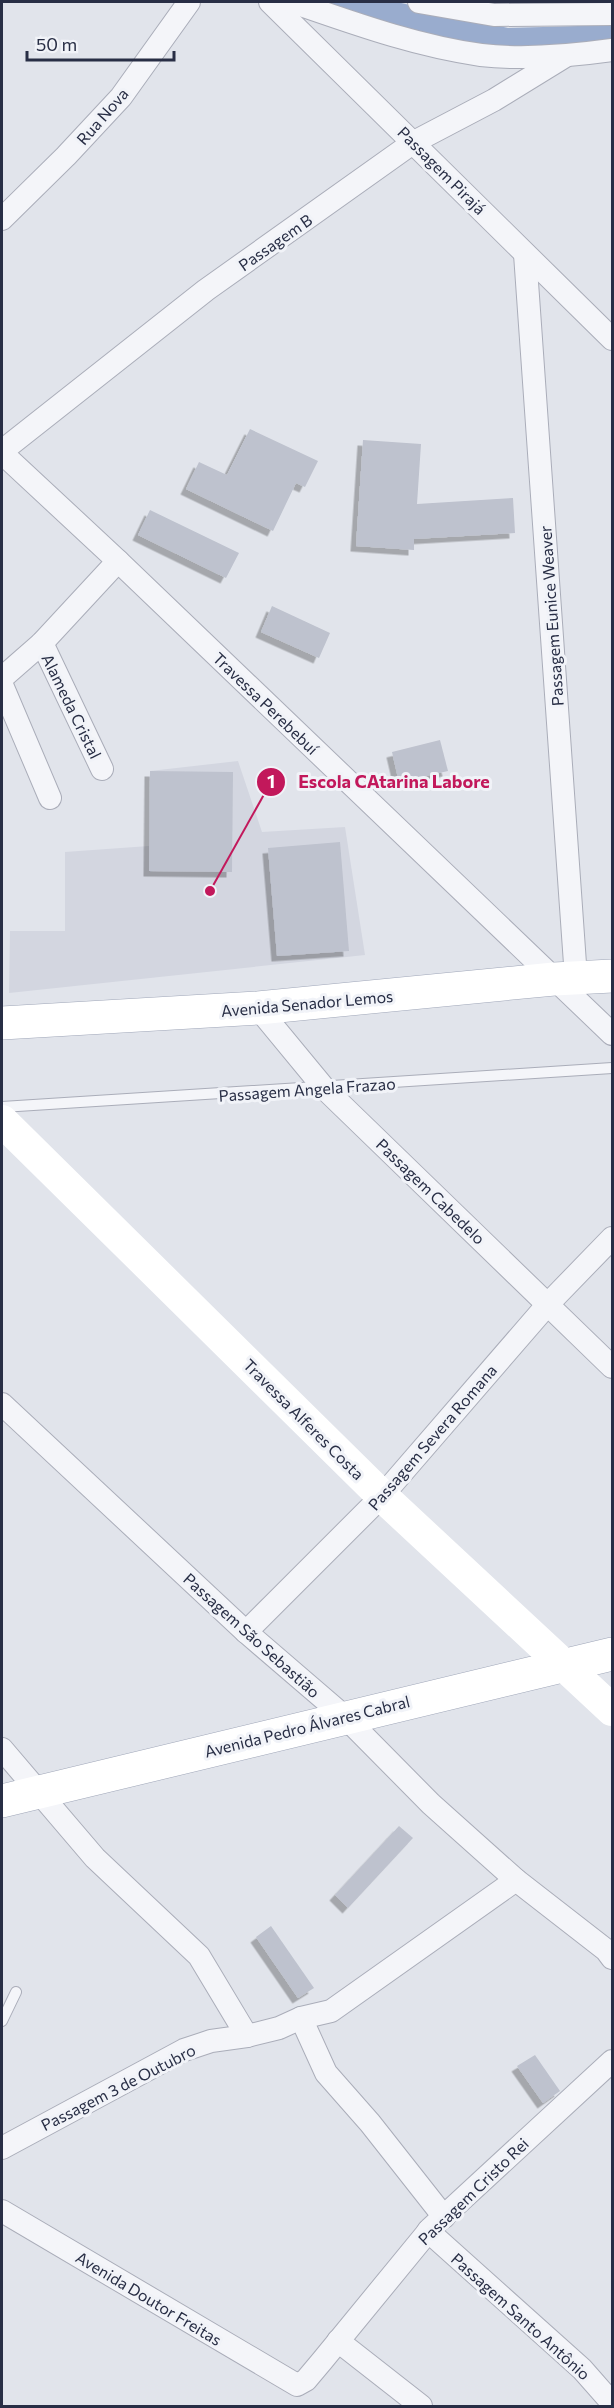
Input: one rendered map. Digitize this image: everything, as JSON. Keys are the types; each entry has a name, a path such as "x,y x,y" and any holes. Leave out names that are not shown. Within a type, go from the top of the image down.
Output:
{"main road":[{"name":"Avenida Senador Lemos","path":"2,1023 258,1008 612,976"},
{"name":"Avenida Pedro Álvares Cabral","path":"2,1801 612,1654"}],"street":[{"name":"Rua Nova","path":"2,219 66,156 121,97 189,2"},
{"name":"Passagem Pirajá","path":"270,2 612,339"},
{"path":"292,2 396,37 481,55 564,57 612,50"},
{"path":"419,2 494,15 565,8 612,14"},
{"name":"Passagem B","path":"2,452 206,290 414,142 494,100 564,57"},
{"name":"Passagem Eunice Weaver","path":"525,254 565,979"},
{"name":"Travessa Perebebuí","path":"2,452 565,979 612,1034"},
{"path":"50,798 5,672 42,643 118,561"},
{"name":"Alameda Cristal","path":"42,643 102,769"},
{"name":"Passagem Cabedelo","path":"258,1008 324,1088 612,1367"},
{"name":"Travessa Alferes Costa","path":"2,1121 382,1496 612,1710"},
{"name":"Passagem Severa Romana","path":"246,1632 382,1496 548,1304 612,1238"},
{"name":"Passagem São Sebastião","path":"2,1404 246,1632 345,1717 431,1804 516,1880 606,1950 612,1958"},
{"path":"2,1749 95,1858 199,1956 247,2036"},
{"name":"Passagem 3 de Outubro","path":"2,2148 184,2050 211,2041 247,2036 279,2028 301,2018 331,2011 516,1880"},
{"name":"Passagem Santo Antônio","path":"301,2018 326,2073 370,2123 436,2224 582,2369 612,2403"},
{"name":"Passagem Cristo Rei","path":"297,2385 306,2380 436,2224 551,2115 612,2061"},
{"name":"Avenida Doutor Freitas","path":"2,2211 297,2385"},
{"path":"338,2342 421,2406"}],"lane":[{"name":"Passagem Angela Frazao","path":"2,1107 612,1068"},
{"path":"2,2021 16,1992"}],"shaded area":[{"path":"238,761 262,832 345,827 365,955 9,993 10,931 65,931 65,852 149,846 150,771"}],"water":[{"path":"312,2 397,2 508,28 612,25 612,48 496,47 416,36"}],"building":[{"path":"250,429 318,461 305,487 296,483 273,531 186,489 199,462 227,475"},
{"path":"363,440 421,444 417,504 513,498 515,533 414,539 414,550 356,546"},
{"path":"150,510 239,553 226,578 138,535"},
{"path":"272,606 330,633 319,658 261,632"},
{"path":"440,740 448,771 399,782 392,752"},
{"path":"150,771 233,772 232,872 149,871"},
{"path":"340,842 349,951 277,956 268,848"},
{"path":"399,1826 413,1838 348,1908 335,1895"},
{"path":"271,1926 314,1988 298,1998 256,1937"},
{"path":"535,2055 560,2091 543,2103 517,2066"}],"place":[{"name":"Escola CAtarina Labore","path":"210,891"}]}
